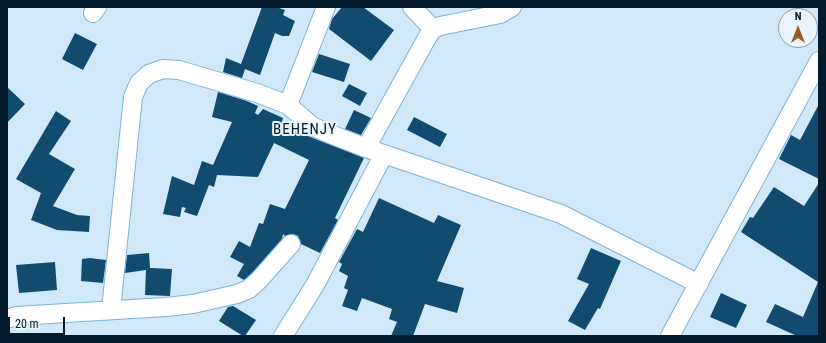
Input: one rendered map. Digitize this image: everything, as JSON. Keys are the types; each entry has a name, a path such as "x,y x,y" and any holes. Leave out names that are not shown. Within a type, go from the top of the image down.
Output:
{"street":[{"path":"288,105 326,7"},
{"path":"412,7 433,29"},
{"path":"366,148 433,29 440,26 500,14 512,7"},
{"path":"670,336 819,61"},
{"path":"111,310 133,97 139,83 149,74 163,69 179,70 258,93 288,105 312,126 366,148 561,214 699,284"},
{"path":"283,336 315,285 384,154"},
{"path":"7,319 16,316 180,306 237,294 249,289 259,280 290,244"}],"building":[{"path":"262,7 276,7 285,10 283,15 295,21 289,36 282,36 275,33 260,75 245,69 242,78 223,72 226,58 241,64"},
{"path":"342,7 363,7 394,30 371,61 329,29 332,19"},
{"path":"75,33 97,44 83,70 62,59"},
{"path":"319,54 350,64 344,82 312,72"},
{"path":"349,84 367,93 360,106 342,96"},
{"path":"7,87 25,104 7,123"},
{"path":"218,92 258,106 255,113 258,115 263,109 283,118 282,122 308,136 364,158 335,218 338,220 320,253 301,244 298,236 293,234 285,236 283,234 282,239 252,273 244,280 237,276 244,264 230,257 239,241 250,247 259,223 263,224 270,204 285,209 309,160 274,143 258,177 217,175 214,187 209,185 197,216 184,212 186,208 182,207 180,217 163,214 172,176 194,185 202,161 213,165 232,122 212,117"},
{"path":"819,104 819,179 779,159 791,135 800,140"},
{"path":"354,110 371,118 361,135 345,129"},
{"path":"56,111 71,121 49,154 75,169 53,206 77,215 90,216 89,232 57,230 31,220 41,193 16,179"},
{"path":"414,117 447,134 440,147 407,130"},
{"path":"819,183 819,336 797,336 766,322 775,304 803,317 818,282 741,232 750,217 753,218 774,187 804,206"},
{"path":"379,198 434,223 438,215 461,225 437,281 464,288 457,313 425,304 413,336 391,336 397,322 389,319 392,309 362,298 357,311 342,306 348,290 344,288 348,276 339,271 342,264 339,262 357,229 363,232"},
{"path":"591,248 621,261 600,309 598,308 585,330 568,321 589,284 577,279"},
{"path":"149,253 150,268 172,269 170,296 145,295 146,270 125,273 127,255"},
{"path":"90,258 106,260 103,283 81,281 82,259"},
{"path":"55,262 57,290 19,293 16,265"},
{"path":"721,293 747,305 736,328 710,317"},
{"path":"233,306 256,320 245,336 219,321 228,307"}],"district":[{"name":"BEHENJY","path":"305,130"}]}
